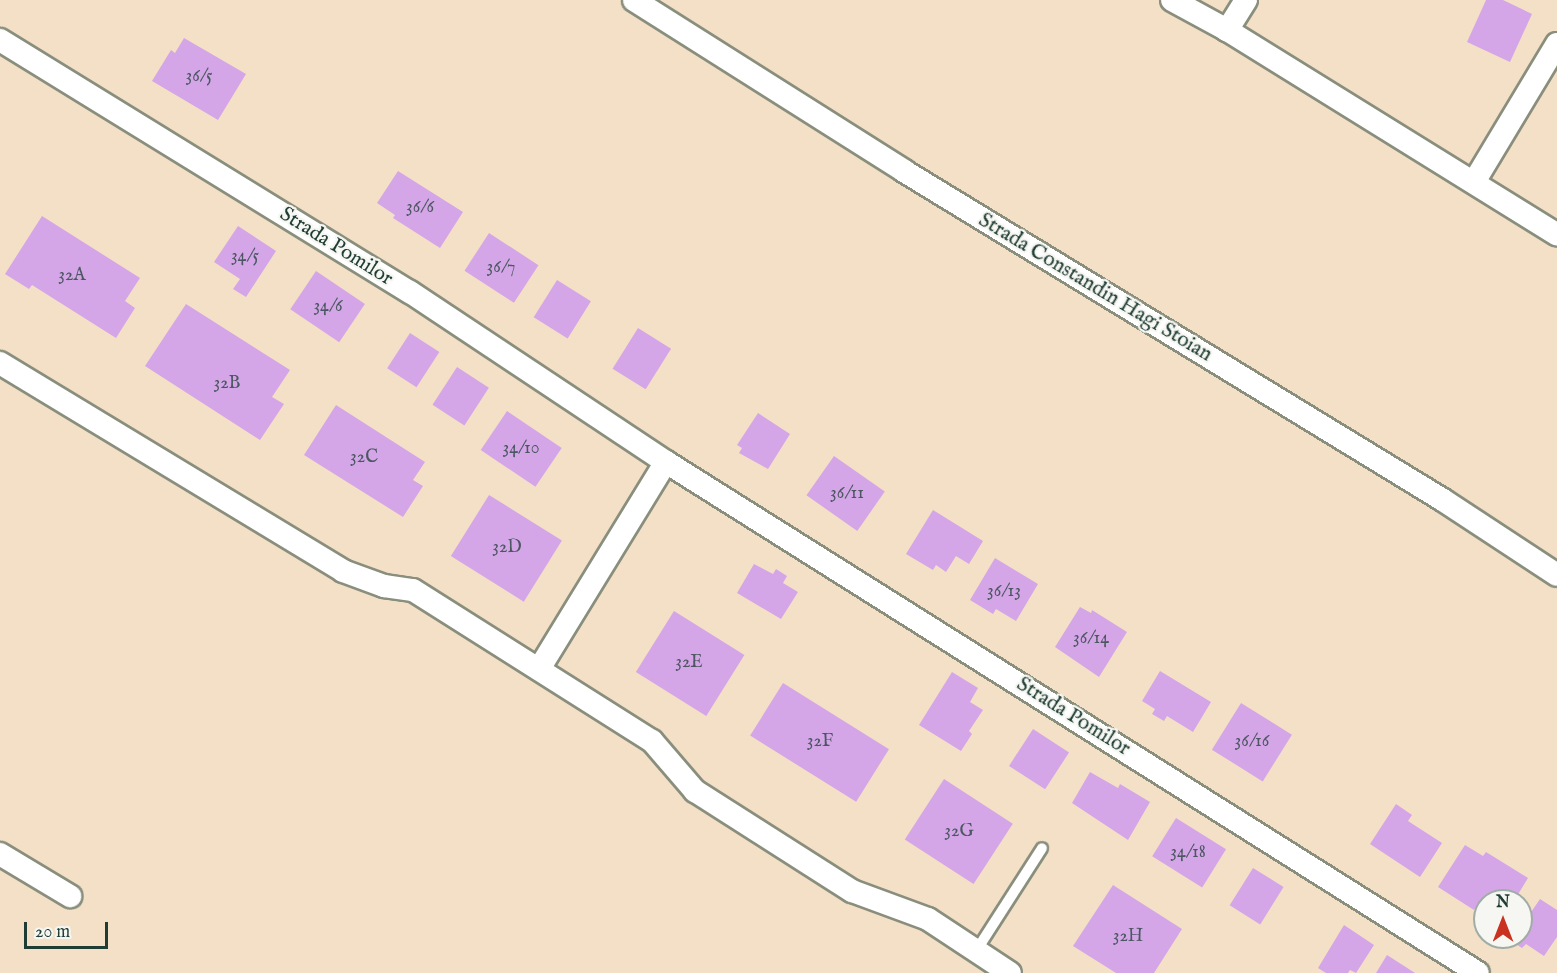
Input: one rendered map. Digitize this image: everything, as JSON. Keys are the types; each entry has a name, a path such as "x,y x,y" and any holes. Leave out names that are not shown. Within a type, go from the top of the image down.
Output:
{"street":[{"name":"Strada Constandin Hagi Stoian","path":"634,0 904,171 1443,500 1557,575"},
{"path":"1172,0 1227,30 1557,235"},
{"path":"1227,30 1246,0"},
{"name":"Strada Pomilor","path":"0,40 410,292 666,462 1478,973"},
{"path":"1474,182 1557,44"},
{"path":"0,363 343,571 384,586 413,590 652,741 695,791 704,798 852,891 928,919 1010,973"},
{"path":"539,669 666,462"},
{"path":"0,854 70,896"}],"lane":[{"path":"976,951 1042,848"}],"building":[{"path":"1486,0 1503,0 1532,14 1510,62 1467,42"},
{"path":"184,38 246,74 218,120 152,81 171,50 175,53"},
{"path":"398,171 463,212 440,248 393,218 395,215 377,203"},
{"path":"42,216 140,278 125,301 135,308 116,338 32,285 29,289 5,274"},
{"path":"238,226 276,251 246,297 233,289 240,279 214,262"},
{"path":"489,233 538,265 514,303 464,271"},
{"path":"316,271 365,304 339,342 290,309"},
{"path":"557,280 591,301 568,339 534,317"},
{"path":"186,304 290,370 272,397 284,404 260,440 145,366"},
{"path":"638,328 671,349 646,389 613,369"},
{"path":"410,333 439,352 416,387 387,368"},
{"path":"457,367 489,388 464,425 432,405"},
{"path":"336,405 425,462 413,480 423,486 403,517 304,455"},
{"path":"507,411 562,448 535,487 481,450"},
{"path":"758,413 790,434 768,469 739,453 742,448 737,445"},
{"path":"834,456 885,492 857,531 806,495"},
{"path":"489,495 562,541 524,602 451,556"},
{"path":"933,510 983,541 969,564 956,556 946,572 936,565 933,570 906,554"},
{"path":"995,558 1038,584 1016,621 996,609 993,614 970,600"},
{"path":"754,564 773,574 776,569 787,576 783,583 798,592 781,619 737,593"},
{"path":"1080,607 1091,613 1092,610 1127,632 1099,677 1055,647"},
{"path":"674,611 744,655 706,716 636,672"},
{"path":"1160,671 1211,702 1193,732 1167,716 1164,721 1152,714 1155,709 1142,701"},
{"path":"952,672 978,688 970,702 983,710 969,731 972,734 961,751 919,725"},
{"path":"783,683 889,749 856,802 750,736"},
{"path":"1241,703 1292,735 1263,781 1212,750"},
{"path":"1033,729 1069,752 1045,789 1009,766"},
{"path":"1090,772 1118,788 1120,784 1150,802 1128,840 1072,803"},
{"path":"944,779 1013,824 974,884 905,839"},
{"path":"1396,804 1412,815 1408,821 1442,843 1420,877 1370,844"},
{"path":"1176,818 1226,849 1202,887 1152,856"},
{"path":"1465,845 1483,856 1486,852 1528,878 1521,889 1473,889 1473,909 1438,887"},
{"path":"1253,868 1284,887 1260,924 1230,905"},
{"path":"1113,885 1182,929 1154,973 1116,973 1073,946"},
{"path":"1540,899 1557,910 1557,937 1544,956 1533,949 1533,909"},
{"path":"1344,925 1374,945 1356,973 1350,970 1348,973 1326,973 1318,968"},
{"path":"1387,955 1415,973 1376,973"}]}
